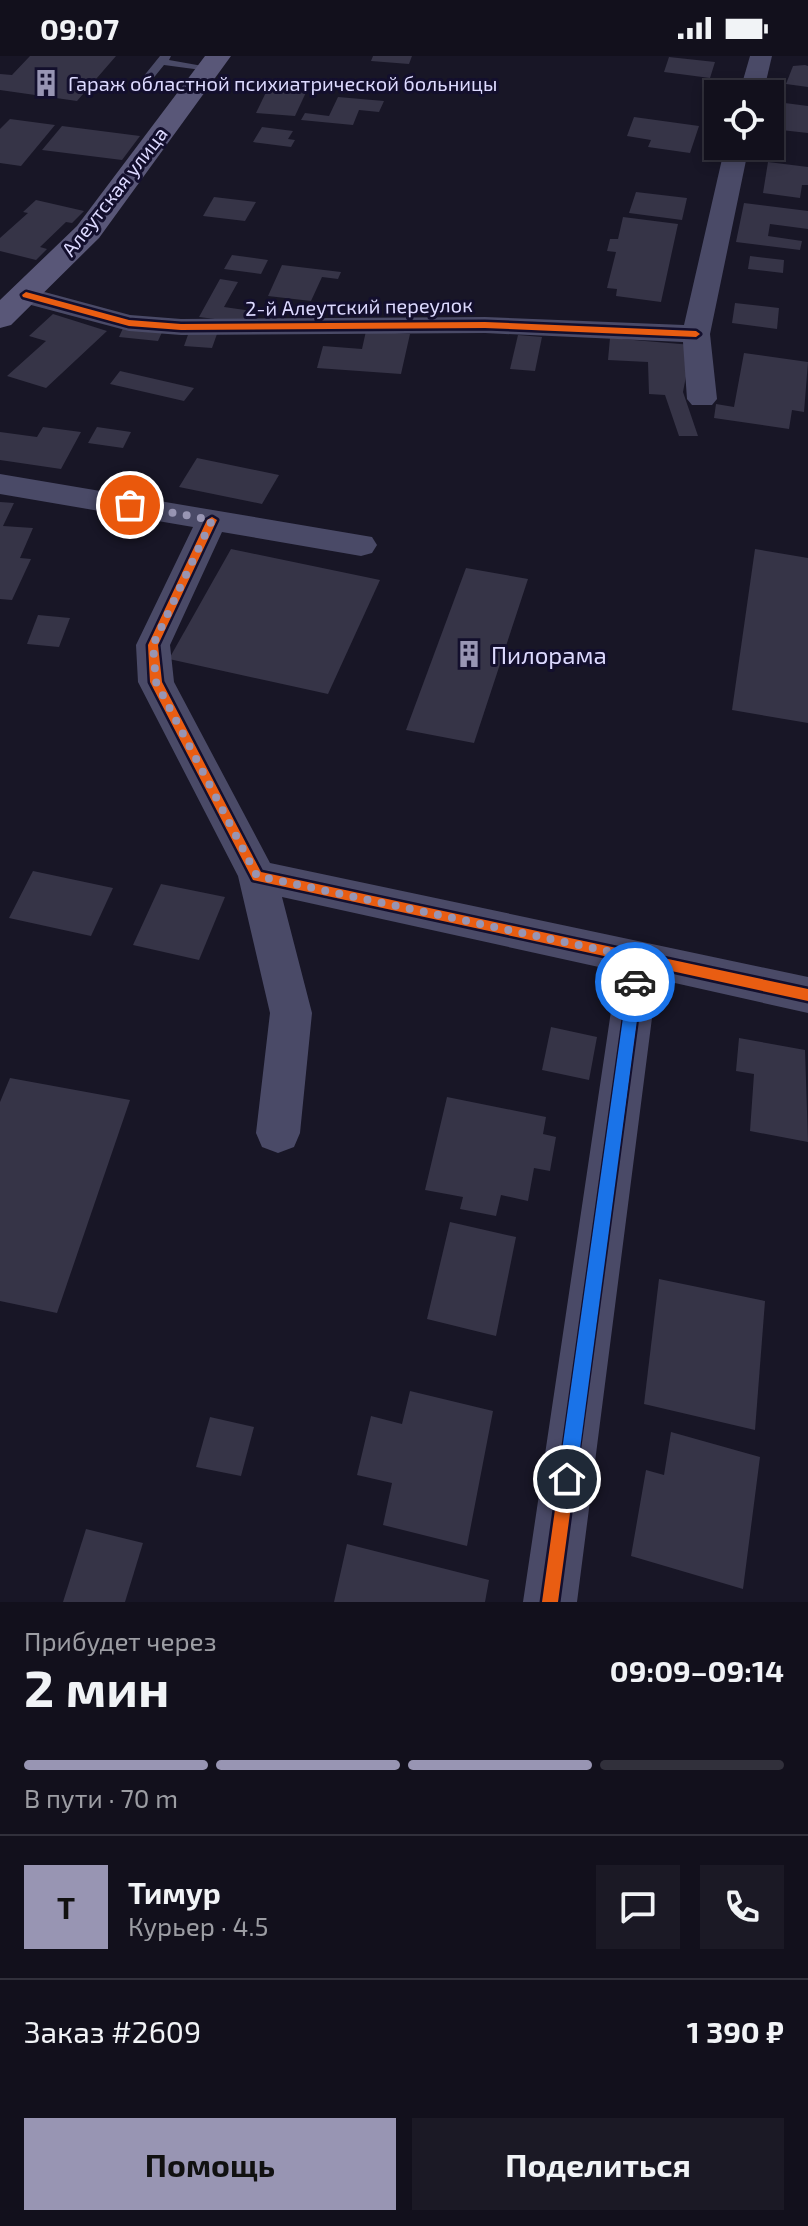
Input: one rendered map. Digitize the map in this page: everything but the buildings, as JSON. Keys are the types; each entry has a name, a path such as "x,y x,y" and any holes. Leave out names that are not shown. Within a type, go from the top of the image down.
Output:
{"street":[{"path":"755,80 761,56"},
{"name":"Алеутская улица","path":"0,318 88,232 213,62"},
{"path":"702,399 696,334 734,160"},
{"name":"2-й Алеутский переулок","path":"26,295 129,323 181,327 485,325 696,334"},
{"path":"0,484 361,545"},
{"path":"212,520 153,645 156,682 257,876 291,1013 278,1133"},
{"path":"257,876 808,995"},
{"path":"550,1602 639,958"}],"lane":[{"path":"143,84 164,59 213,62"}],"cycle path":[{"path":"26,295 129,323 181,327 485,325 696,334"},
{"path":"212,520 153,645 156,682 257,876 808,995"},
{"path":"550,1602 639,958"}],"way so far":[{"path":"130,505 212,520 153,645 156,682 257,876 639,958 635,982"}],"place":[{"name":"Гараж областной психиатрической больницы","path":"46,83"},
{"name":"Пилорама","path":"469,654"}],"route":[{"path":"567,1479 635,982"}]}
